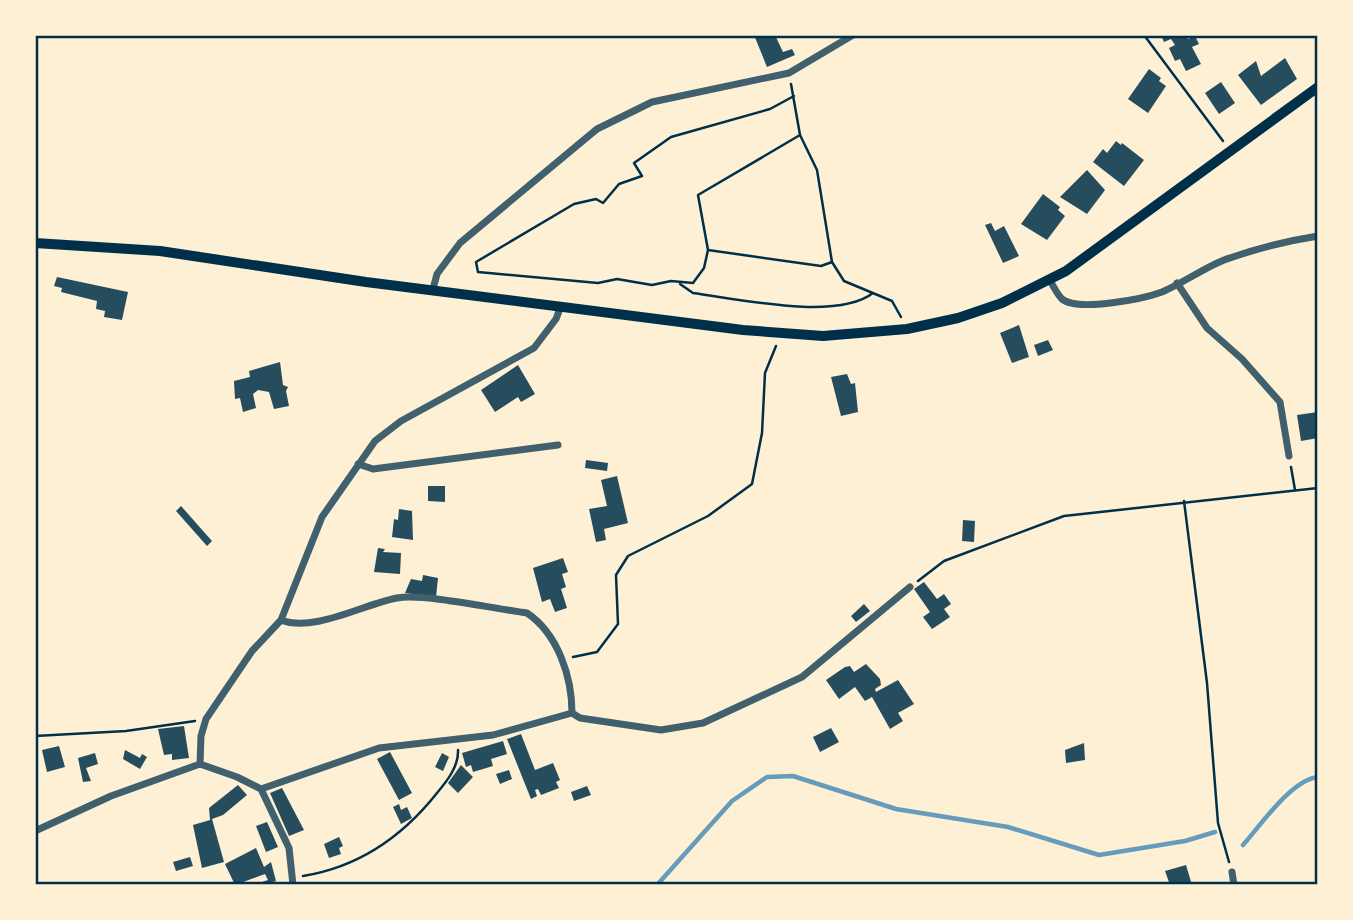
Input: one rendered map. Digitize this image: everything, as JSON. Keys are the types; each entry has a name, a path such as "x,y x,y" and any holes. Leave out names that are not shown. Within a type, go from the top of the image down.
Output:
{"main road":[{"path":"35,243 160,251 366,282 780,333 843,335 907,329 969,314 1050,280 1104,245 1318,87"}],"street":[{"path":"433,289 437,274 460,243 597,129 652,102 789,74 853,35"},
{"path":"1050,280 1062,300 1078,304 1132,300 1163,291 1226,260 1280,242 1318,236"},
{"path":"1177,283 1207,328 1242,359 1280,402 1289,456"},
{"path":"200,764 201,736 206,719 252,651 281,620 321,517 375,441 401,421 534,348 556,319 561,306"},
{"path":"358,464 373,469 558,445"},
{"path":"261,789 379,748 493,735 572,713 580,718 648,729 675,730 703,723 802,677 910,587"},
{"path":"281,620 290,624 307,623 398,597 527,613 541,626 563,660 572,713"},
{"path":"35,831 111,796 200,764 261,789 289,848 293,881"},
{"path":"1232,872 1234,885"}],"path":[{"path":"1144,35 1206,121 1232,151"},
{"path":"789,74 800,135 817,170 832,262 844,281 892,301 907,329"},
{"path":"794,96 770,109 663,141 634,163 642,176 619,184 603,204 596,199 574,204 476,262 478,272 598,283 617,279 652,285 671,281 693,293 824,306 861,302 873,293"},
{"path":"680,284 693,283 704,268 708,250 698,195 800,135"},
{"path":"708,250 821,266 832,262"},
{"path":"563,660 597,652 610,637 618,624 616,575 628,556 708,516 752,484 762,433 765,373 780,333"},
{"path":"1289,456 1295,490"},
{"path":"910,587 944,561 1064,516 1094,511 1136,510 1184,500 1318,488"},
{"path":"1184,500 1207,682 1218,823 1232,872"},
{"path":"35,736 127,732 206,719"},
{"path":"293,881 338,868 370,853 400,833 419,816 454,769 458,756 458,740"}],"building":[{"path":"754,35 775,35 783,52 792,49 795,55 767,67"},
{"path":"1161,35 1186,35 1188,39 1195,36 1199,44 1192,47 1201,64 1186,71 1180,59 1175,61 1169,48 1175,45 1171,39 1164,42"},
{"path":"1285,58 1297,79 1261,105 1238,75 1256,61 1261,76"},
{"path":"1149,69 1161,78 1159,81 1166,86 1148,113 1128,99"},
{"path":"1221,82 1235,103 1219,114 1205,93"},
{"path":"1116,141 1144,160 1124,186 1093,162 1103,149 1107,153"},
{"path":"1087,170 1105,190 1087,214 1060,197"},
{"path":"1043,194 1060,207 1058,210 1065,216 1047,240 1021,224"},
{"path":"991,223 995,231 1004,226 1019,256 1003,263 985,225"},
{"path":"57,277 128,292 122,320 104,317 105,311 96,309 97,301 61,292 62,288 54,286"},
{"path":"1019,325 1029,357 1012,363 1000,333"},
{"path":"1048,340 1053,350 1038,356 1034,345"},
{"path":"280,362 283,385 288,387 286,391 289,406 274,409 269,392 258,390 253,394 256,408 243,412 240,398 235,399 234,381 250,377 249,371"},
{"path":"518,365 535,394 521,402 518,397 495,412 481,390"},
{"path":"847,374 851,384 855,383 858,412 841,416 831,377"},
{"path":"1318,412 1318,438 1301,441 1297,415"},
{"path":"586,460 608,463 607,471 585,468"},
{"path":"617,476 628,523 604,529 606,540 596,542 589,509 607,506 601,480"},
{"path":"428,486 445,486 445,502 428,501"},
{"path":"181,506 212,541 207,546 176,511"},
{"path":"399,509 412,511 413,540 392,537 394,519 398,520"},
{"path":"963,520 975,521 974,542 962,541"},
{"path":"378,548 385,549 383,552 401,553 400,574 374,572"},
{"path":"563,558 568,572 562,574 566,587 561,589 567,608 555,612 550,599 542,602 533,568"},
{"path":"423,575 438,578 436,597 405,593 411,579 422,581"},
{"path":"924,582 937,599 944,594 951,604 944,609 950,617 932,629 923,617 930,612 914,589"},
{"path":"864,604 870,611 856,622 851,616"},
{"path":"866,664 880,679 881,685 875,689 876,692 898,680 914,704 898,713 903,721 890,729 872,697 865,701 855,687 839,699 826,680 845,667 850,666 854,672"},
{"path":"184,726 189,758 172,760 172,754 164,755 158,729"},
{"path":"831,728 839,742 820,752 813,737"},
{"path":"521,734 535,770 553,763 560,780 556,782 559,788 541,795 538,789 535,790 537,796 531,799 507,739"},
{"path":"503,741 507,754 491,759 493,766 473,772 471,765 466,767 462,753"},
{"path":"1084,743 1085,760 1066,763 1065,750"},
{"path":"59,746 65,767 47,772 42,750"},
{"path":"125,750 140,758 142,754 147,757 140,769 123,759"},
{"path":"390,752 412,793 399,800 377,759"},
{"path":"95,753 98,764 86,768 91,781 83,782 78,758"},
{"path":"442,753 449,757 443,771 435,767"},
{"path":"461,765 473,777 458,793 448,783"},
{"path":"509,770 512,779 500,784 496,774"},
{"path":"238,785 247,795 223,815 212,819 224,862 202,868 193,825 210,820 209,808"},
{"path":"587,786 591,795 574,801 571,792"},
{"path":"282,788 304,830 289,836 270,793"},
{"path":"399,804 401,810 407,807 412,818 401,824 393,807"},
{"path":"267,822 278,847 266,852 256,826"},
{"path":"339,837 343,846 339,848 341,854 329,858 324,844"},
{"path":"256,848 264,867 271,862 276,881 263,885 262,882 268,880 265,874 235,885 225,864"},
{"path":"190,857 193,866 176,871 173,862"},
{"path":"1186,865 1192,885 1170,885 1165,871"}],"waterway":[{"path":"657,885 732,801 767,777 793,776 896,809 1008,827 1099,855 1185,841 1215,832"},
{"path":"1243,845 1287,795 1297,786 1318,777"}]}
